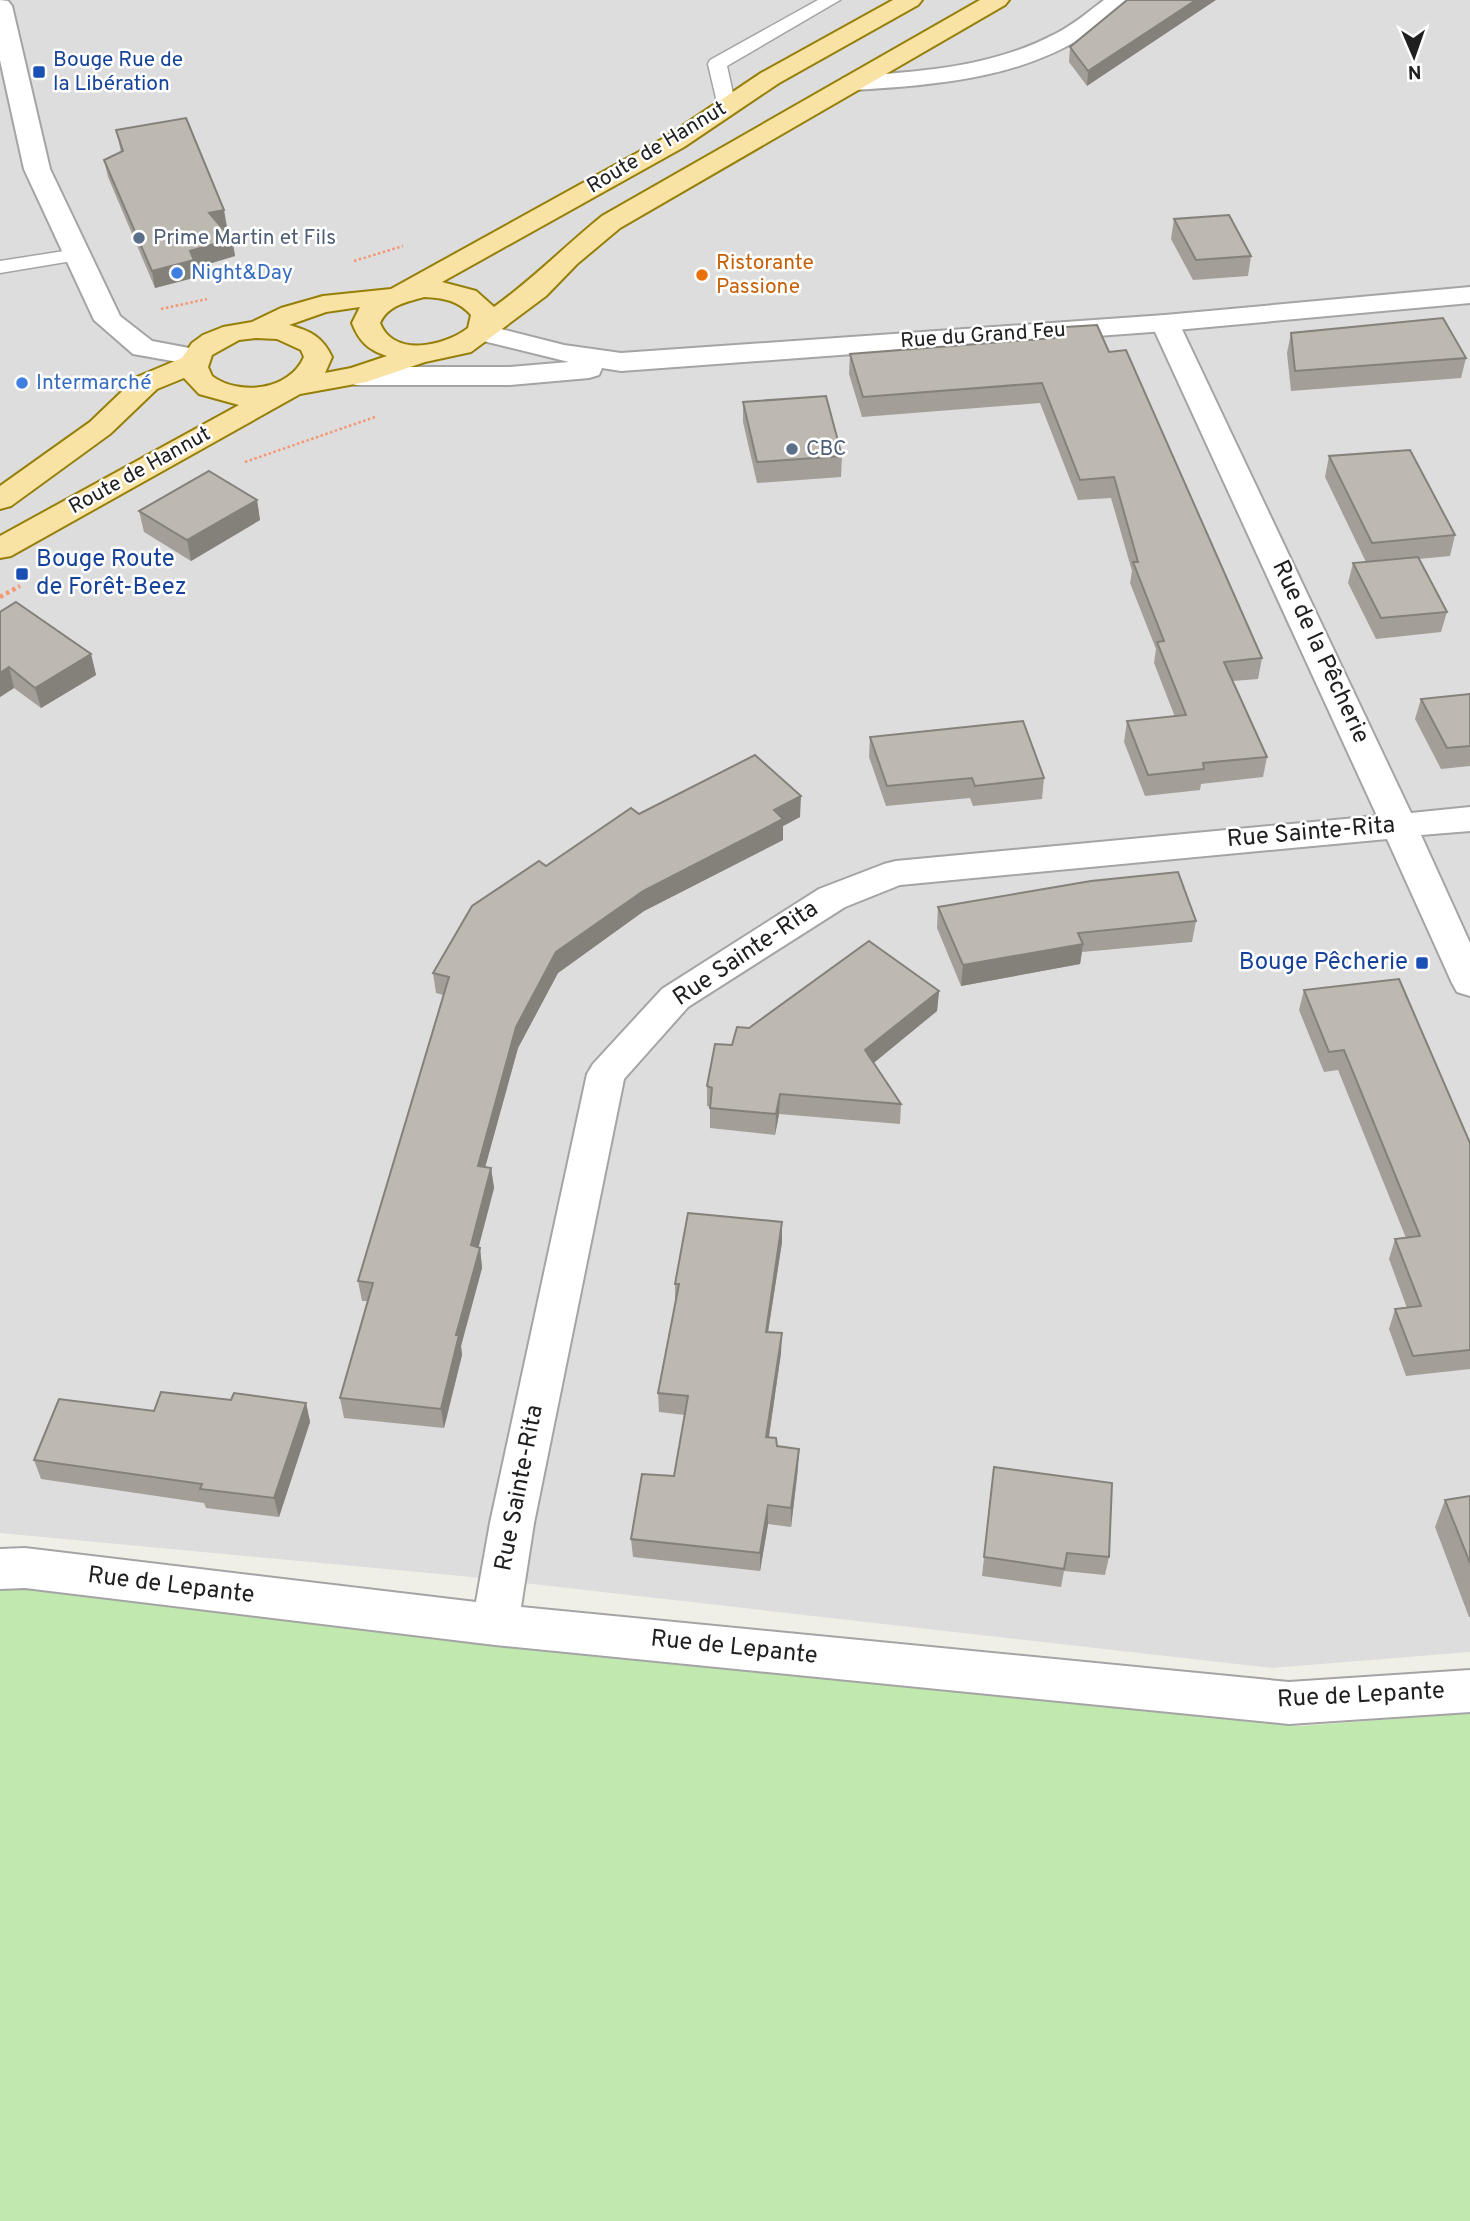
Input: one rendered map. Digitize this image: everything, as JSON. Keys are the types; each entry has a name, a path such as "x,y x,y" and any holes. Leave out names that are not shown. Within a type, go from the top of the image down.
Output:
{"main road":[{"name":"Route de Hannut","path":"424,354 395,352 376,344 366,332 366,319 374,306 675,142 770,78 910,0"},
{"name":"Route de Hannut","path":"194,361 196,377 209,388 229,395 254,397 356,376 424,354 460,347 536,290 567,258 611,222 996,0"},
{"name":"Route de Hannut","path":"259,329 291,311 350,297 397,295 424,289 445,290 478,304 485,315 482,330"},
{"name":"Route de Hannut","path":"0,500 100,428 147,383 194,361 204,346 219,337 259,329 281,330 299,335 312,345 318,356 315,369 308,377 0,549"}],"street":[{"name":"Route de Hannut","path":"852,83 906,80 1003,65 1066,38 1119,0"},
{"path":"0,6 37,169 108,320 143,348 194,361"},
{"name":"Rue du Grand Feu","path":"482,330 564,353 621,362 1165,323 1470,295"},
{"name":"Rue de la Pêcherie","path":"1165,323 1400,825 1470,983"},
{"name":"Rue du Grand Feu","path":"424,354 474,376 510,376 602,368 621,362"},
{"path":"356,376 474,376"},
{"name":"Rue Sainte-Rita","path":"495,1625 512,1523 606,1074 675,998 832,898 896,873 1470,819"},
{"name":"Rue de Lepante","path":"0,1569 25,1569 495,1625 1289,1703 1470,1691"}],"lane":[{"path":"726,107 717,64 831,0"},
{"path":"0,267 77,255"}],"path":[{"path":"354,261 408,245"},
{"path":"108,320 210,299"},
{"path":"243,463 360,420 387,415"}],"shaded area":[{"path":"0,0 1470,0 1470,1652 1272,1668 461,1576 0,1533"}],"green space":[{"path":"0,1586 61,1588 1300,1726 1470,1713 1470,2221 0,2221"}],"building":[{"path":"1127,0 1196,0 1088,71 1070,47"},
{"path":"186,118 224,210 209,213 232,239 190,251 194,260 152,271 104,160 123,151 116,130"},
{"path":"1229,215 1251,256 1196,260 1174,219"},
{"path":"1443,318 1466,358 1295,371 1291,333"},
{"path":"1097,325 1109,352 1126,350 1262,658 1224,662 1267,757 1203,763 1204,769 1148,775 1127,721 1186,715 1157,642 1164,641 1133,562 1138,562 1114,477 1080,480 1042,383 863,397 850,354 1054,338 1050,328"},
{"name":"CBC","path":"826,396 842,456 757,462 743,402"},
{"path":"1410,450 1455,535 1372,543 1329,456"},
{"path":"209,471 257,500 187,540 139,511"},
{"path":"1418,557 1447,612 1381,618 1353,563"},
{"path":"16,602 91,654 35,688 9,667 0,673 0,612"},
{"path":"1470,694 1470,746 1447,748 1421,699"},
{"path":"1023,721 1044,778 975,786 972,778 887,786 870,737"},
{"path":"755,755 801,796 774,810 783,819 643,891 556,952 516,1027 478,1166 491,1168 471,1245 480,1248 456,1335 459,1335 441,1409 340,1398 373,1283 358,1281 449,977 433,973 472,906 539,861 546,866 631,808 639,814"},
{"path":"1178,872 1196,921 1078,933 1083,944 963,965 938,907 1091,881"},
{"path":"869,941 939,991 865,1050 901,1104 780,1094 776,1114 710,1108 712,1088 707,1086 715,1044 732,1045 737,1027 749,1028"},
{"path":"1399,979 1470,1143 1470,1350 1413,1356 1395,1309 1421,1306 1395,1239 1420,1236 1344,1050 1329,1052 1304,990"},
{"path":"688,1213 782,1222 766,1332 782,1333 766,1437 776,1438 777,1446 799,1449 791,1508 768,1505 760,1553 631,1539 642,1474 674,1476 688,1396 658,1393 679,1284 675,1284"},
{"path":"161,1392 231,1400 234,1393 306,1403 274,1498 200,1489 202,1484 34,1460 59,1399 154,1411"},
{"path":"994,1467 1112,1483 1109,1557 1067,1553 1064,1569 984,1557"},
{"path":"1470,1496 1470,1563 1445,1500"}],"place":[{"name":"Bouge Rue de la Libération","path":"39,72"},
{"name":"Prime Martin et Fils","path":"139,238"},
{"name":"Night&Day","path":"177,273"},
{"name":"Ristorante Passione","path":"702,275"},
{"name":"Intermarché","path":"22,383"},
{"name":"CBC","path":"792,449"},
{"name":"Bouge Route de Forêt-Beez","path":"22,574"},
{"name":"Bouge Pêcherie","path":"1422,963"}]}
